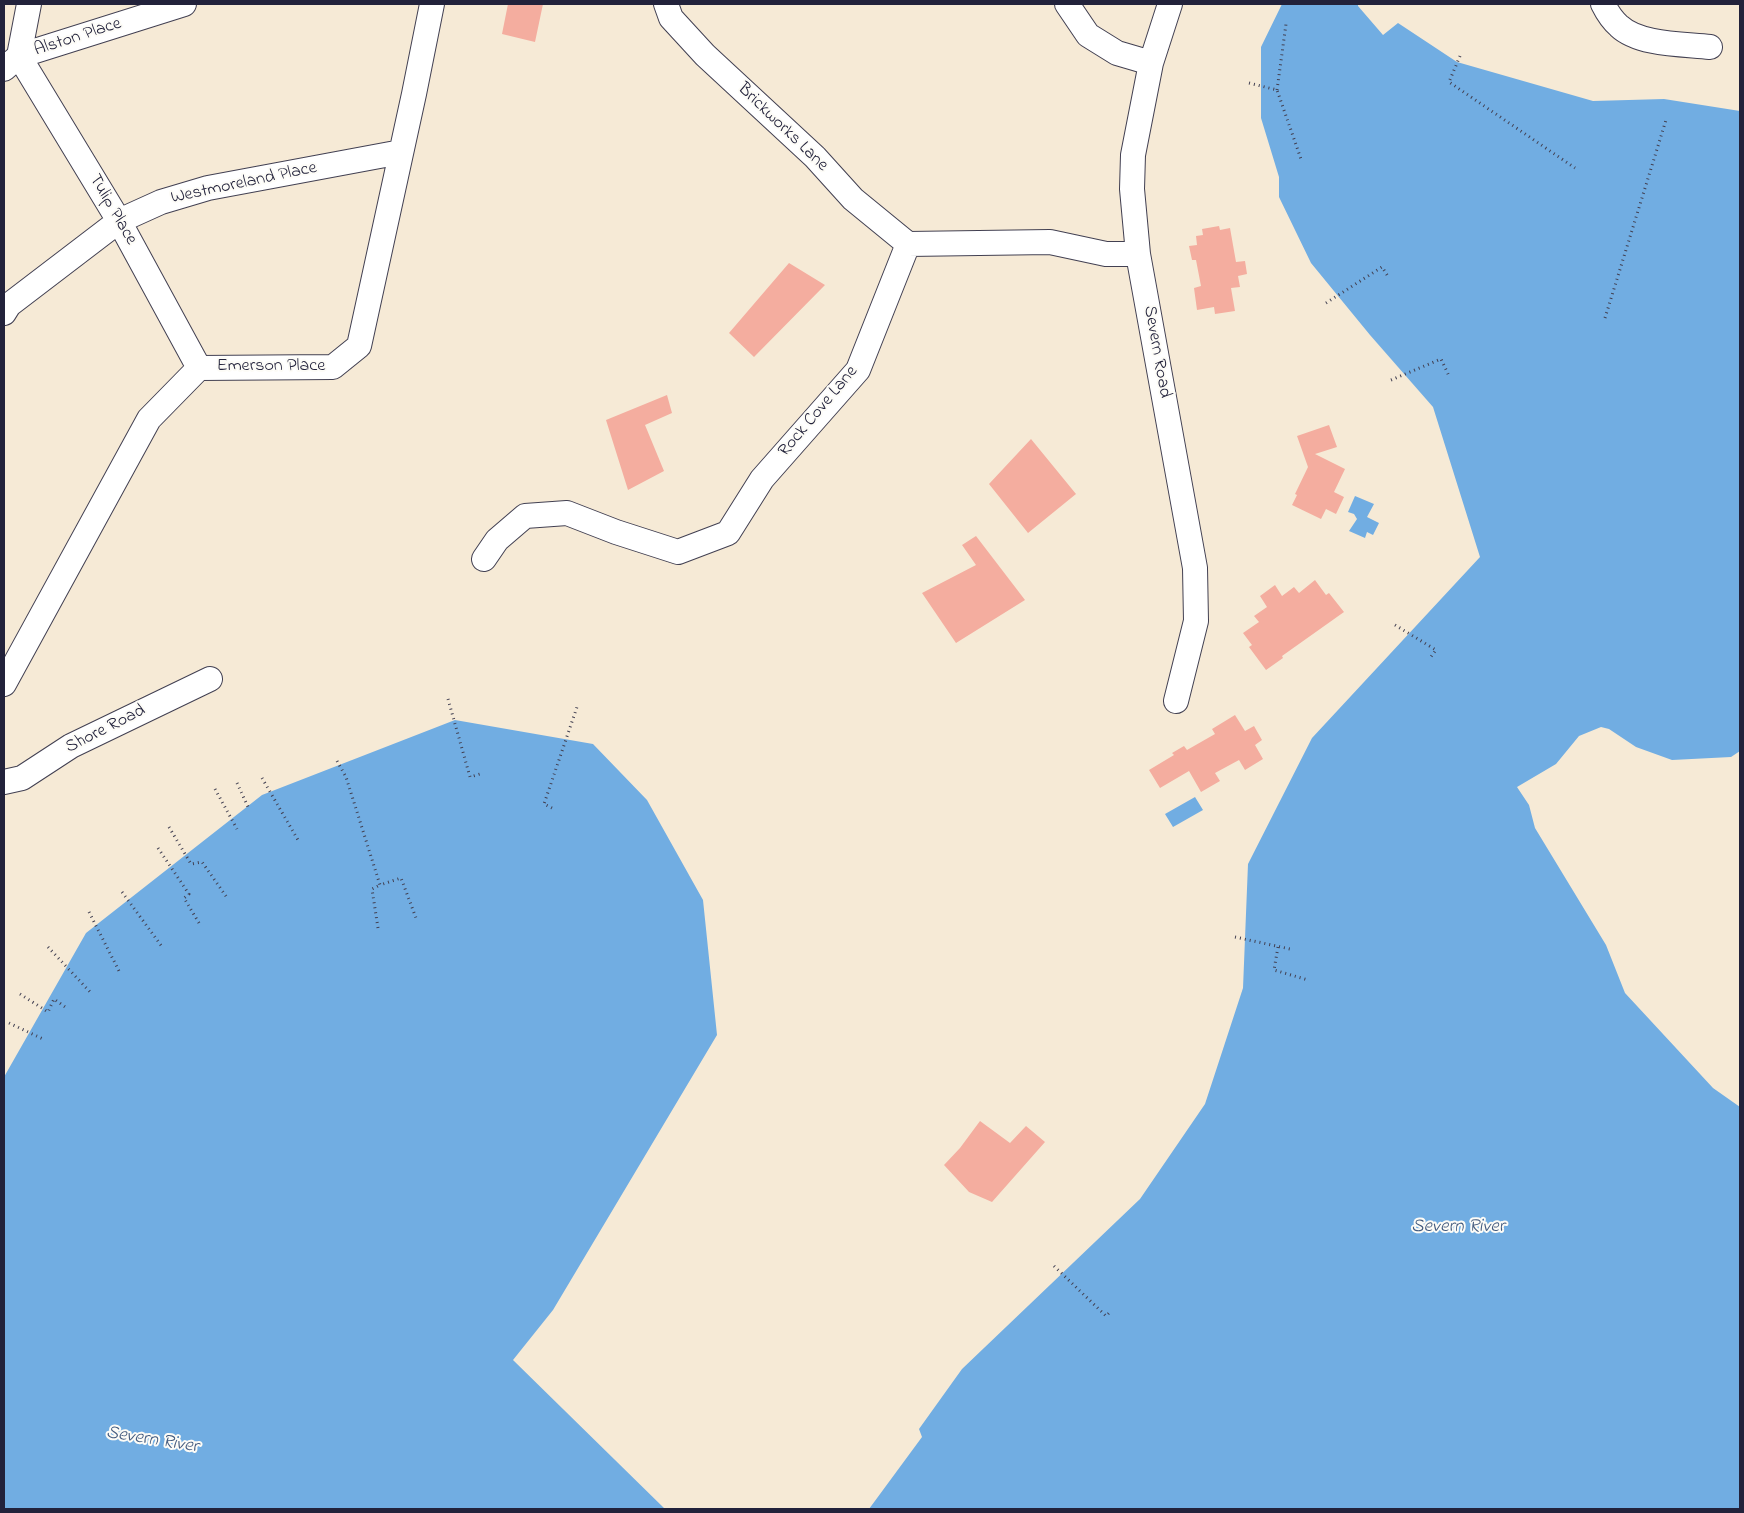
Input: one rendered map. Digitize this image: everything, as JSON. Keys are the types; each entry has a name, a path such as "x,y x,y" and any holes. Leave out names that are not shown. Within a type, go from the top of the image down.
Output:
{"street":[{"path":"12,63 30,4"},
{"name":"Alston Place","path":"12,63 184,4"},
{"name":"Emerson Place","path":"4,684 149,420 199,368 333,367 359,346 432,4"},
{"name":"Brickworks Lane","path":"666,4 672,18 705,55 815,157 853,199 908,244"},
{"path":"1067,4 1088,35 1117,53 1151,63"},
{"name":"Severn Road","path":"1170,4 1151,63 1133,155 1132,189 1138,254 1195,568 1196,621 1176,701"},
{"path":"1603,4 1620,28 1640,39 1710,47"},
{"name":"Tulip Place","path":"12,63 119,221 199,368"},
{"name":"Westmoreland Place","path":"4,313 9,305 119,221 162,202 208,188 401,152"},
{"path":"908,244 1050,242 1106,254 1138,254"},
{"name":"Rock Cove Lane","path":"484,559 497,540 525,516 567,513 616,532 678,552 728,532 762,479 858,370 908,244"},
{"name":"Shore Road","path":"4,782 22,778 71,746 210,679"}],"path":[{"path":"1286,24 1277,90 1302,162"},
{"path":"1460,56 1450,82 1575,168"},
{"path":"1249,83 1277,90"},
{"path":"1605,318 1666,120"},
{"path":"1326,303 1382,267 1389,278"},
{"path":"1391,380 1441,359 1449,376"},
{"path":"1395,625 1436,650 1430,658"},
{"path":"448,699 470,777 480,774"},
{"path":"552,808 544,804 577,707"},
{"path":"337,761 346,778 380,885"},
{"path":"262,778 298,840"},
{"path":"237,783 249,809"},
{"path":"215,789 237,829"},
{"path":"169,827 191,864 202,862 228,899"},
{"path":"158,848 189,894 184,898 199,923"},
{"path":"378,928 372,889 402,878 416,918"},
{"path":"122,892 163,948"},
{"path":"89,912 119,971"},
{"path":"1235,938 1290,949"},
{"path":"48,947 92,994"},
{"path":"1278,947 1274,970 1308,980"},
{"path":"20,994 48,1012 54,999 68,1009"},
{"path":"9,1022 43,1039"},
{"path":"1054,1266 1106,1316 1111,1310"}],"water":[{"name":"Severn River","path":"1282,4 1358,4 1383,35 1398,23 1457,62 1593,101 1664,99 1740,111 1740,751 1731,757 1672,760 1636,747 1609,729 1601,727 1579,736 1556,764 1517,787 1529,805 1535,828 1606,945 1625,993 1713,1088 1740,1107 1740,1509 869,1509 922,1437 919,1429 962,1369 1140,1199 1205,1104 1243,988 1248,864 1312,738 1480,557 1433,407 1370,335 1311,263 1279,197 1279,177 1261,118 1261,47"},
{"path":"1355,496 1374,504 1367,517 1379,523 1373,535 1367,532 1365,538 1349,531 1357,519 1354,514 1348,512"},
{"name":"Severn River","path":"455,720 593,744 647,800 703,900 717,1035 553,1310 513,1360 665,1509 4,1509 4,1077 86,933 262,795"},
{"path":"1195,797 1203,810 1173,827 1165,814"}],"building":[{"path":"508,4 543,4 535,42 502,34"},
{"path":"1219,226 1220,230 1230,228 1236,262 1245,261 1247,274 1238,276 1240,287 1231,288 1235,311 1215,314 1214,307 1197,310 1194,288 1201,286 1196,260 1192,260 1189,246 1197,245 1196,236 1203,235 1202,229"},
{"path":"789,263 825,285 754,357 729,333"},
{"path":"667,395 672,413 645,425 664,471 628,490 606,420"},
{"path":"1329,425 1337,447 1315,454 1345,469 1334,492 1344,497 1336,514 1326,509 1321,519 1292,505 1297,495 1295,494 1308,467 1297,436"},
{"path":"1031,439 1076,494 1028,533 989,484"},
{"path":"976,536 1025,600 956,643 922,593 976,565 962,545"},
{"path":"1315,580 1326,595 1329,593 1344,612 1282,656 1283,658 1266,670 1249,647 1252,645 1243,633 1259,622 1254,616 1267,607 1260,596 1275,585 1282,596 1294,587 1299,593"},
{"path":"1235,715 1245,731 1254,726 1262,740 1255,745 1263,759 1245,770 1239,760 1215,773 1220,781 1201,792 1189,771 1160,788 1149,770 1174,755 1172,753 1184,746 1187,750 1215,734 1212,729"},
{"path":"980,1121 1010,1143 1026,1126 1045,1142 992,1202 969,1192 944,1165 960,1148"}]}
